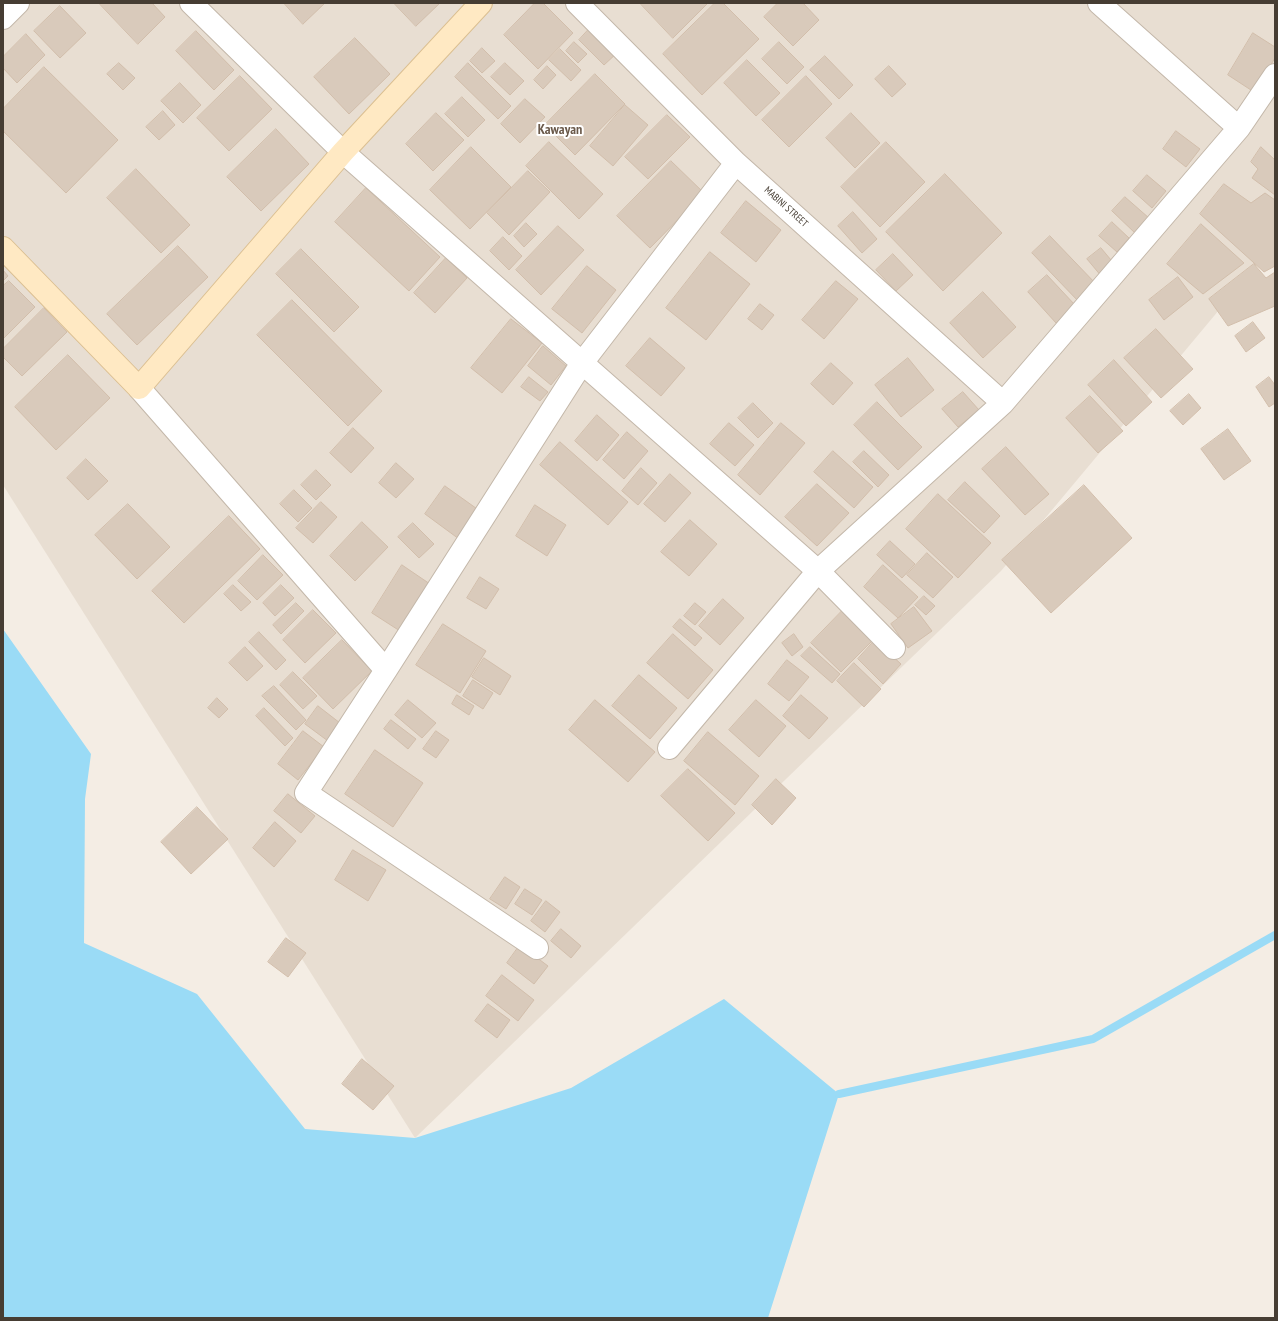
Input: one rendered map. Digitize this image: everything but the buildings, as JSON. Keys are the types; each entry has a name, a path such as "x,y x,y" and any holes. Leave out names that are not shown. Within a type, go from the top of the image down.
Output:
{"street":[{"path":"3,18 18,3"},
{"path":"191,3 343,152 818,571 894,648"},
{"path":"139,388 343,152 481,3"},
{"name":"MABINI STREET","path":"576,3 736,163 1003,403"},
{"path":"1099,3 1239,128"},
{"path":"669,748 818,571 1003,403 1239,128 1275,75"},
{"path":"537,948 306,793 582,363 736,163"},
{"path":"3,248 139,388 386,670"}],"shaded area":[{"path":"3,3 1275,3 1275,243 1001,571 415,1138 3,485"}],"water":[{"path":"3,629 91,754 85,799 84,943 197,994 305,1129 415,1138 571,1088 724,999 839,1094 768,1318 3,1318"}],"waterway":[{"path":"839,1094 1093,1039 1275,935"}],"district":[{"name":"Kawayan","path":"560,130"}]}
